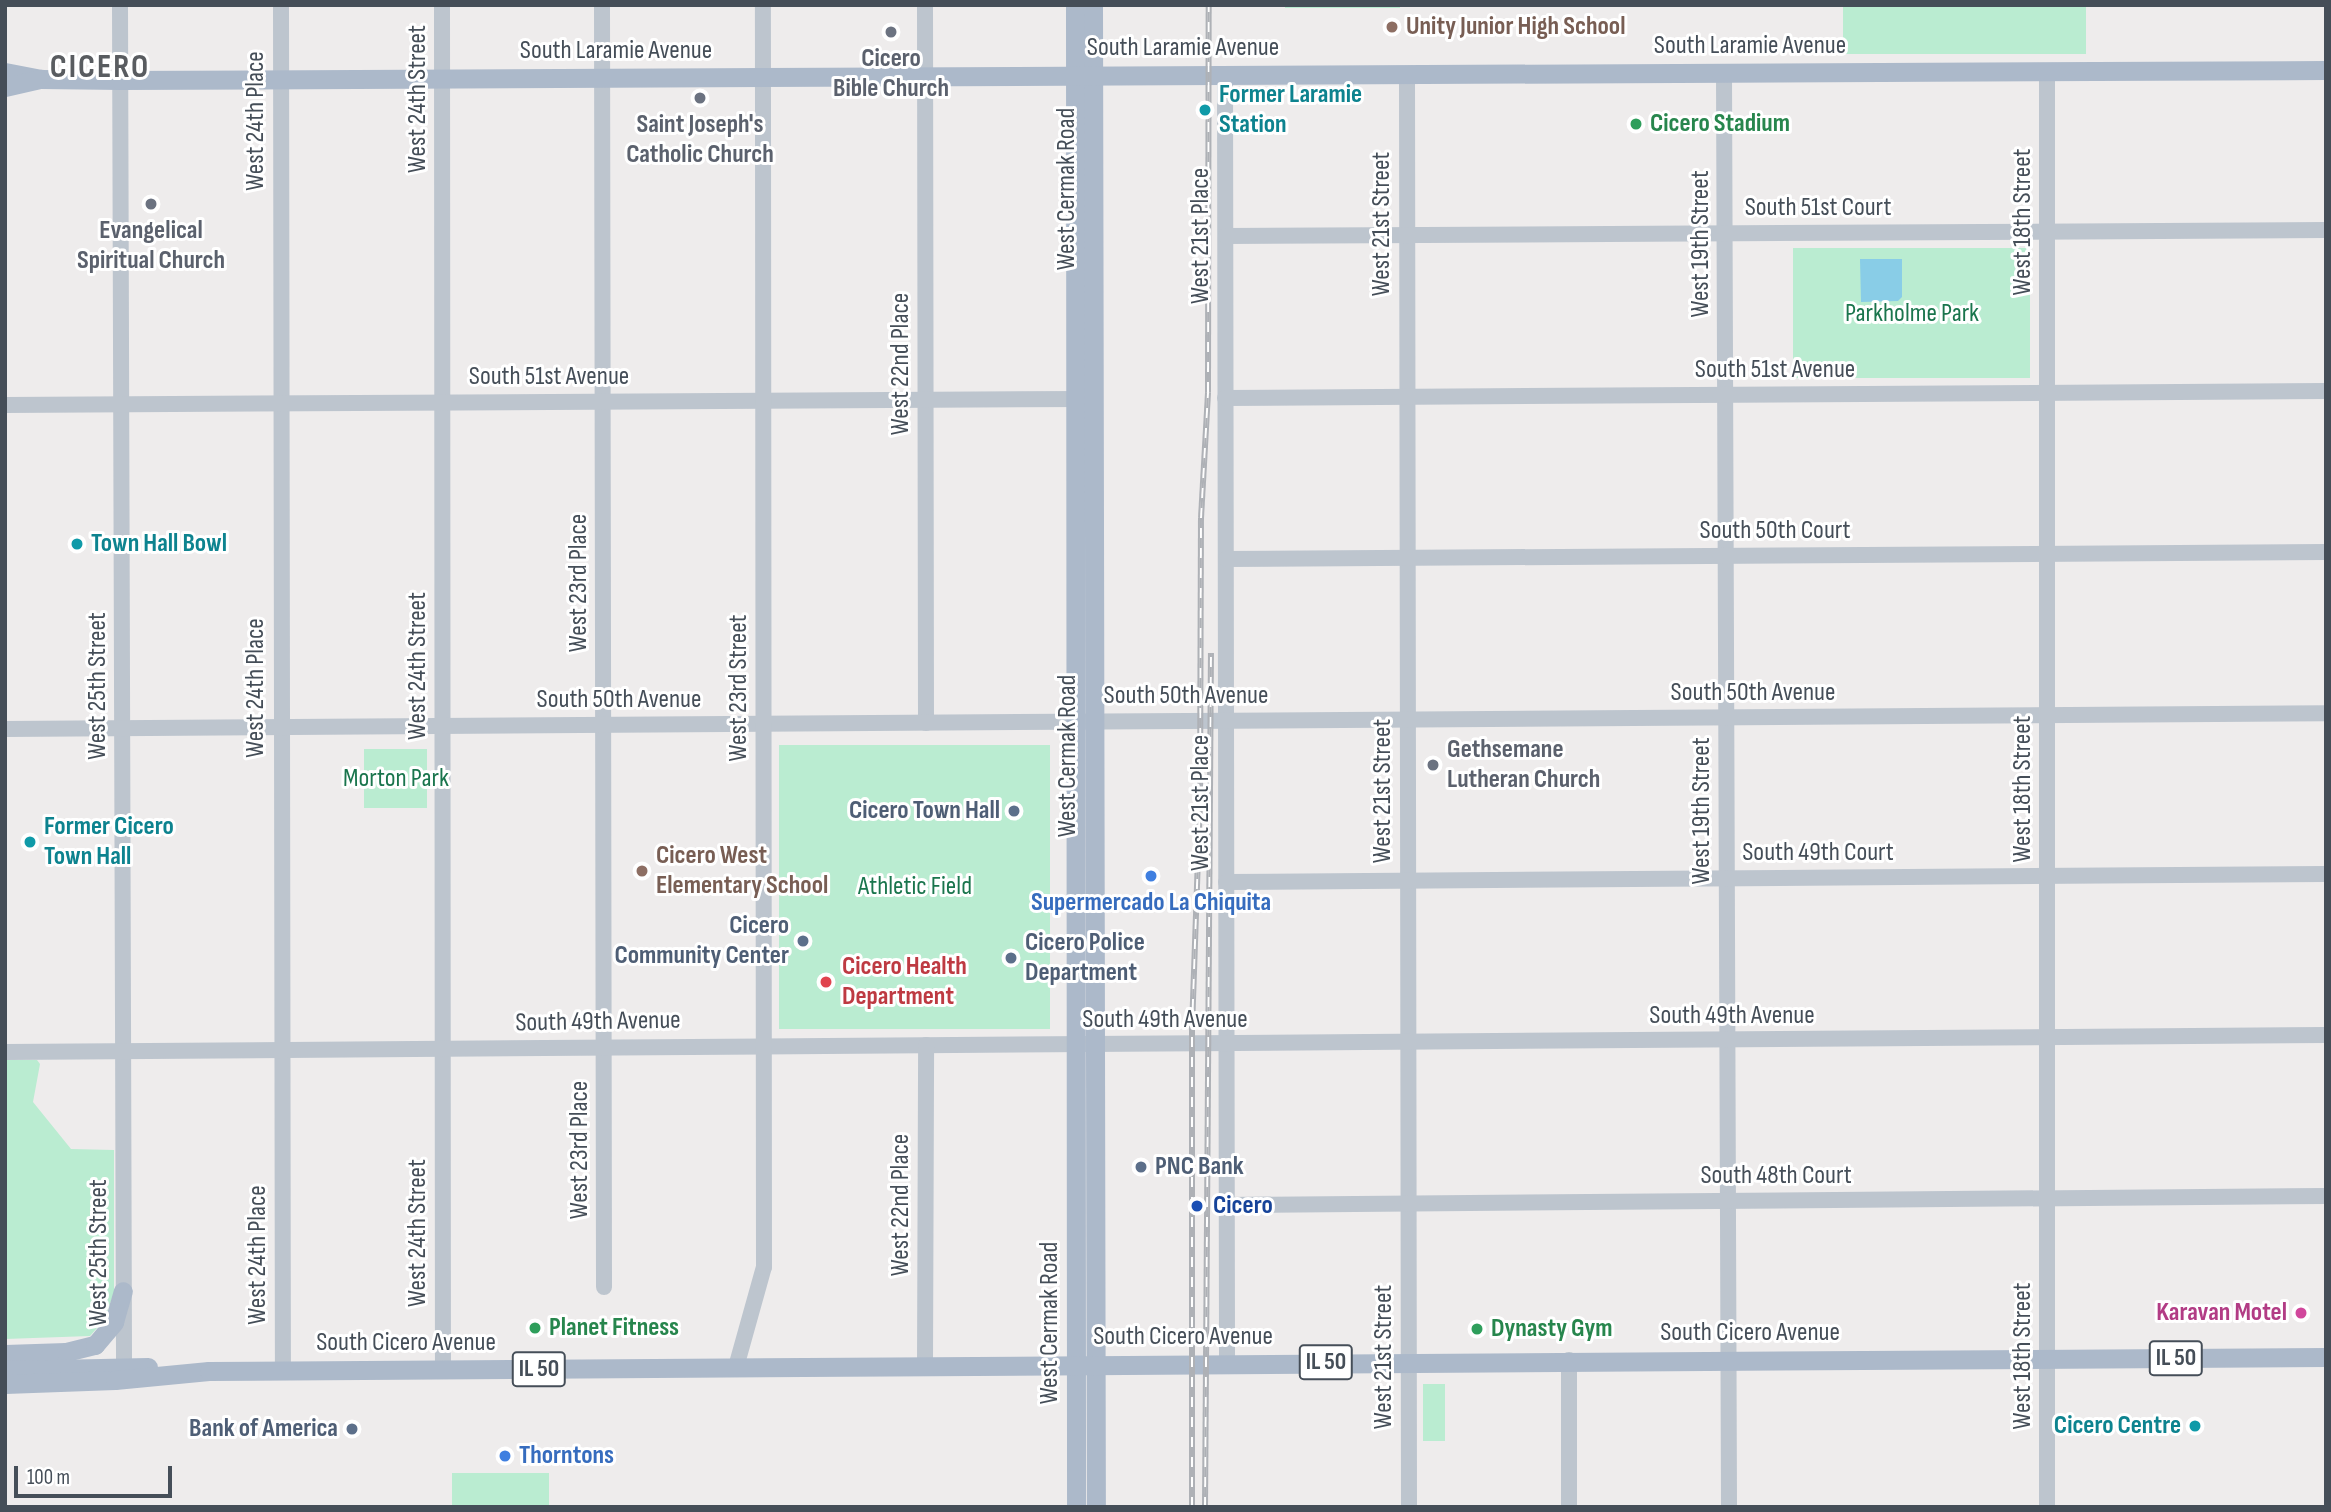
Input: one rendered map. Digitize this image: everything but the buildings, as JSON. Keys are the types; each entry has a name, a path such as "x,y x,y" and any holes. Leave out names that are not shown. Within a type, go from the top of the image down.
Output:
{"main road":[{"name":"West Cermak Road","path":"1075,5 1084,75 1086,1364 1076,1507"},
{"name":"West Cermak Road","path":"1084,75 1093,5"},
{"name":"South Laramie Avenue","path":"10,69 41,79"},
{"name":"South Laramie Avenue","path":"5,87 41,79 2326,70"},
{"path":"33,1354 95,1345 114,1322 123,1291"},
{"path":"5,1354 33,1354 124,1366"},
{"name":"South Cicero Avenue","path":"5,1370 124,1366 209,1371 283,1371 1569,1360 2326,1357"},
{"name":"West Cermak Road","path":"1086,1364 1097,1507"},
{"name":"South Cicero Avenue","path":"5,1384 114,1380 209,1371"}],"street":[{"name":"West 25th Street","path":"120,5 124,1366"},
{"name":"West 24th Place","path":"281,5 283,1371"},
{"name":"West 24th Street","path":"442,5 443,1370"},
{"name":"West 23rd Place","path":"602,5 604,1287"},
{"name":"West 23rd Street","path":"736,1367 764,1267 763,5"},
{"name":"West 22nd Place","path":"925,5 926,723"},
{"name":"West 18th Street","path":"2047,71 2047,1507"},
{"name":"West 19th Street","path":"1724,73 1729,1507"},
{"name":"West 21st Street","path":"1407,74 1409,1507"},
{"name":"West 21st Place","path":"1225,75 1227,1363"},
{"name":"South 51st Court","path":"1226,236 2326,230"},
{"name":"South 51st Avenue","path":"1225,398 2326,391"},
{"name":"South 51st Avenue","path":"5,405 1085,399"},
{"name":"South 50th Court","path":"1226,559 2326,552"},
{"name":"South 50th Avenue","path":"7,728 2326,713"},
{"name":"South 49th Court","path":"1226,882 2326,874"},
{"name":"South 49th Avenue","path":"5,1052 2326,1035"},
{"name":"West 22nd Place","path":"925,1365 926,1045"},
{"name":"South 48th Court","path":"1226,1205 2326,1196"},
{"path":"1569,1360 1569,1507"}],"green space":[{"path":"1285,5 1400,5 1400,8 1285,8"},
{"path":"1843,5 2086,5 2086,54 1843,54"},
{"name":"Parkholme Park","path":"1793,248 2030,248 2030,378 1793,378"},
{"name":"Athletic Field","path":"779,745 1050,745 1050,1029 779,1029"},
{"name":"Morton Park","path":"364,749 427,749 427,808 364,808"},
{"path":"5,1060 37,1060 40,1064 33,1102 71,1149 114,1150 114,1293 104,1320 90,1336 5,1339"},
{"path":"1423,1384 1445,1384 1445,1441 1423,1441"},
{"path":"452,1473 549,1473 549,1507 452,1507"}],"water":[{"path":"1860,259 1902,259 1902,297 1898,301 1861,302"}],"railway":[{"path":"1192,1507 1192,1029 1200,798 1201,518 1208,392 1209,5"},
{"path":"1205,1507 1211,653"}],"place":[{"name":"Unity Junior High School","path":"1392,27"},
{"name":"Cicero Bible Church","path":"891,32"},
{"name":"Saint Joseph's Catholic Church","path":"700,98"},
{"name":"Former Laramie Station","path":"1205,110"},
{"name":"Cicero Stadium","path":"1636,124"},
{"name":"Evangelical Spiritual Church","path":"151,204"},
{"name":"Town Hall Bowl","path":"77,544"},
{"name":"Gethsemane Lutheran Church","path":"1433,765"},
{"name":"Cicero Town Hall","path":"1014,811"},
{"name":"Former Cicero Town Hall","path":"30,842"},
{"name":"Cicero West Elementary School","path":"642,871"},
{"name":"Supermercado La Chiquita","path":"1151,876"},
{"name":"Cicero Community Center","path":"803,941"},
{"name":"Cicero Police Department","path":"1011,958"},
{"name":"Cicero Health Department","path":"826,982"},
{"name":"PNC Bank","path":"1141,1167"},
{"name":"Cicero","path":"1197,1206"},
{"name":"Karavan Motel","path":"2301,1313"},
{"name":"Planet Fitness","path":"535,1328"},
{"name":"Dynasty Gym","path":"1477,1329"},
{"name":"Cicero Centre","path":"2195,1426"},
{"name":"Bank of America","path":"352,1429"},
{"name":"Thorntons","path":"505,1456"}],"district":[{"name":"CICERO","path":"100,68"}]}
